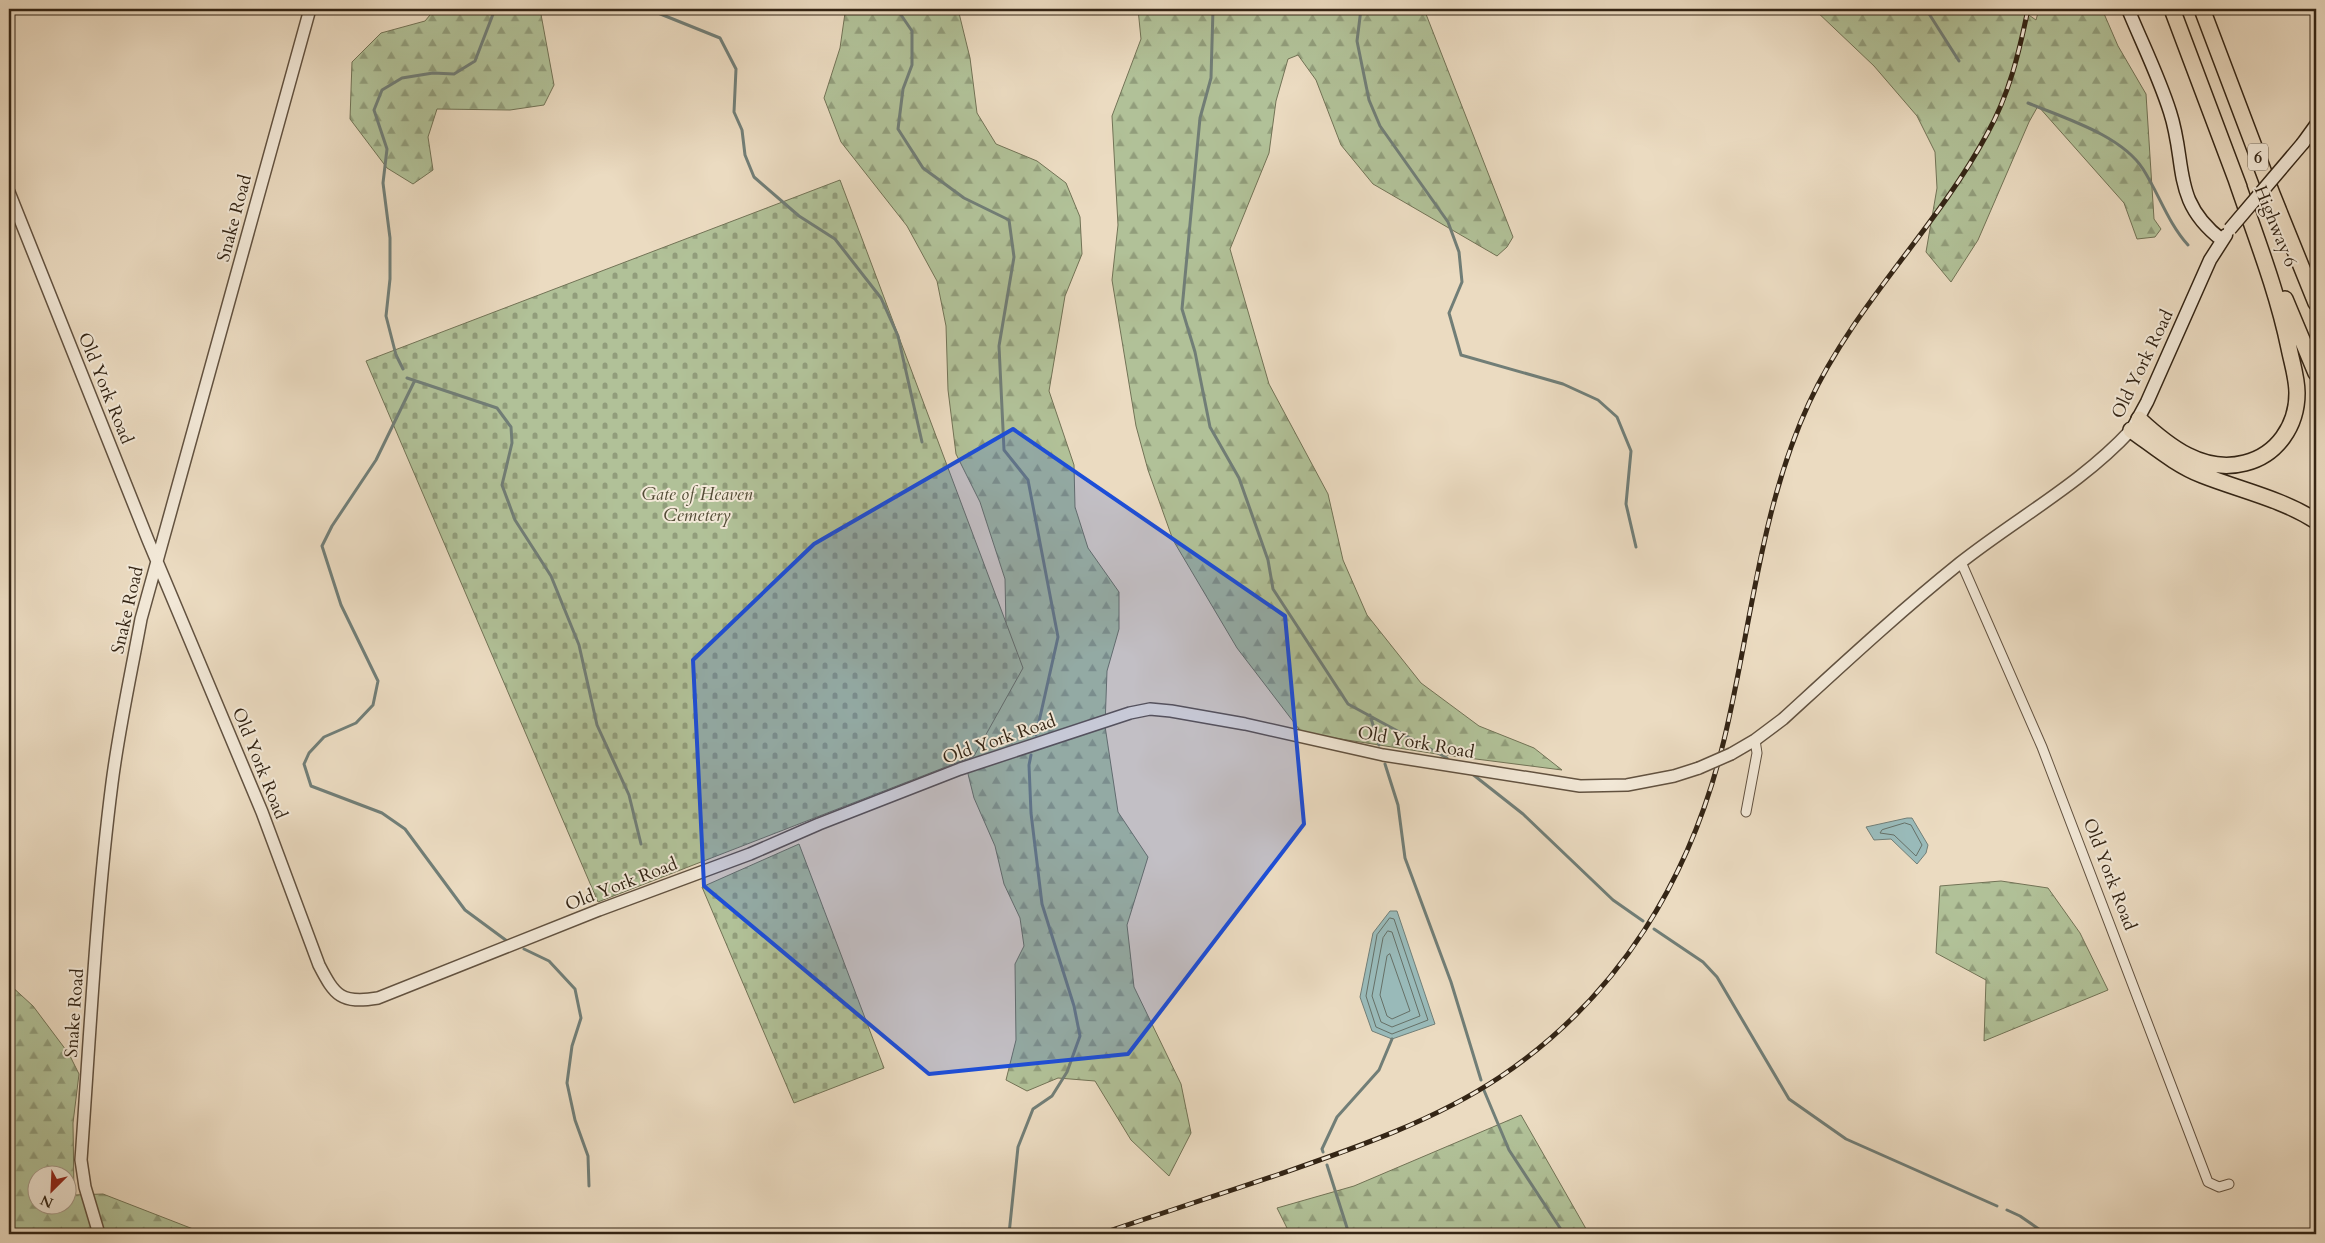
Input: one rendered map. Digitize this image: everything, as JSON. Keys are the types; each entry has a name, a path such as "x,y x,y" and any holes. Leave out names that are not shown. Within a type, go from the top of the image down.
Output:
{"highway":[{"name":"Highway 6","path":"2172,9 2236,179 2316,373"},
{"name":"Highway 6","path":"2202,9 2272,194 2316,303"},
{"path":"2135,424 2180,452 2203,462 2224,466 2238,465 2266,455 2290,429 2297,394 2291,356 2281,310 2236,179"},
{"path":"2135,424 2175,462 2201,474 2288,507 2316,521"}],"main road":[{"path":"2128,9 2170,110 2185,192 2205,224 2222,240"},
{"name":"Old York Road","path":"2135,424 2210,260 2222,240 2316,125"}],"street":[{"name":"Snake Road","path":"99,1234 85,1187 81,1160 102,882 112,783 124,710 141,619 310,9"},
{"name":"Old York Road","path":"9,192 157,562 262,812 319,965 331,988 341,998 358,1001 378,998 599,910 750,854 819,824 960,769 1130,713 1150,709 1245,724 1383,755 1580,786 1627,785 1674,776 1699,768 1731,754 1755,740 1783,719 1961,562 2052,498 2106,457 2135,424"},
{"name":"Old York Road","path":"1961,562 2042,747 2208,1182 2219,1187 2229,1184"},
{"path":"1746,812 1757,753 1755,740"}],"highlighted area":[{"path":"1013,429 1285,616 1304,824 1128,1054 929,1074 704,886 693,660 814,544"}],"green space":[{"path":"435,9 540,9 554,85 544,105 510,110 437,109 428,137 433,170 413,184 387,168 350,119 352,62 381,33 425,21"},
{"path":"839,9 958,9 970,58 977,113 996,144 1037,161 1066,183 1080,217 1082,254 1065,296 1049,391 1074,465 1075,507 1088,548 1119,592 1119,629 1107,671 1105,726 1118,812 1148,857 1127,925 1134,987 1181,1084 1191,1133 1169,1176 1131,1140 1095,1081 1058,1078 1027,1091 1006,1080 1016,1040 1015,964 1024,946 1020,918 1004,884 995,846 974,798 966,766 1007,673 1005,579 980,502 956,454 948,390 946,326 937,281 907,226 841,142 824,98 840,48 845,13"},
{"path":"1138,9 1424,9 1513,237 1507,247 1497,256 1373,184 1341,145 1316,80 1298,55 1288,59 1276,101 1269,153 1230,249 1269,384 1328,494 1343,560 1367,615 1421,683 1479,726 1534,748 1562,770 1437,754 1302,733 1237,648 1173,540 1148,470 1136,426 1112,280 1118,225 1112,116 1141,39"},
{"path":"1814,9 2020,9 2036,20 2039,9 2102,9 2118,46 2146,94 2154,219 2161,229 2155,237 2137,239 2124,203 2038,106 2029,122 1978,240 1951,282 1926,252 1937,188 1935,152 1917,116 1874,66"},
{"name":"Gate of Heaven Cemetery","path":"840,180 1023,668 974,756 598,902 366,361"},
{"path":"799,844 884,1068 794,1103 702,887"},
{"path":"2001,881 2048,888 2080,933 2108,990 1984,1041 1986,980 1936,953 1940,886"},
{"path":"9,984 33,1006 69,1054 79,1074 73,1123 74,1166 28,1166 28,1216 78,1216 78,1195 103,1194 206,1234 9,1234"},
{"path":"1521,1115 1589,1234 1290,1234 1277,1208 1354,1186"}],"water":[{"path":"1912,818 1928,845 1926,853 1917,864 1891,839 1874,840 1866,827"},
{"path":"1390,911 1397,911 1435,1024 1392,1039 1372,1031 1360,997 1373,933"}],"waterway":[{"path":"403,369 396,355 386,316 390,279 390,238 383,183 387,149 374,110 382,90 402,78 433,73 454,74 475,61 495,9"},
{"path":"648,9 720,38 736,69 734,112 742,130 745,155 754,177 799,216 835,239 881,298 898,336 922,442"},
{"path":"897,9 912,31 912,65 903,89 898,129 923,168 964,198 1009,220 1014,257 999,346 1004,450 1028,480 1058,637 1036,735"},
{"path":"1213,9 1211,78 1200,118 1182,309 1195,352 1210,427 1239,478 1268,560 1273,589 1348,704 1447,758"},
{"path":"1361,9 1357,41 1369,100 1380,126 1448,222 1459,252 1462,282 1449,313 1461,355 1563,384 1598,400 1617,417 1631,451 1626,504 1636,547"},
{"path":"1926,9 1959,61"},
{"path":"2028,103 2091,129 2121,146 2143,169 2169,218 2188,245"},
{"path":"407,378 497,408 511,427 512,443 502,485 515,520 551,576 579,645 597,725 629,795 641,844"},
{"path":"414,382 376,460 332,526 322,546 341,605 378,681 373,705 356,723 324,737 309,753 304,764 311,786 382,813 405,829 465,910 507,941"},
{"path":"1370,715 1379,745"},
{"path":"1009,1234 1018,1147 1033,1109 1052,1096 1067,1072 1080,1036 1074,1006 1042,904 1031,813 1029,765 1031,755"},
{"path":"1385,764 1398,805 1405,858 1451,982 1481,1080"},
{"path":"1471,773 1523,814 1613,900 1643,921"},
{"path":"1654,929 1703,962 1717,977 1789,1099 1846,1139 1997,1206"},
{"path":"524,949 549,961 575,989 581,1018 572,1046 567,1083 575,1120 588,1156 589,1186"},
{"path":"1323,1152 1322,1149 1337,1117 1379,1070 1392,1039"},
{"path":"1483,1088 1509,1150 1564,1234"},
{"path":"1327,1165 1349,1234"},
{"path":"2007,1210 2020,1216 2046,1234"}],"railway":[{"path":"1100,1234 1337,1154 1393,1132 1448,1107 1500,1077 1542,1045 1581,1010 1614,972 1644,930 1670,886 1692,840 1710,791 1724,740 1768,527 1792,443 1809,403 1827,367 1849,333 1967,169 1987,134 2007,89 2021,42 2028,9"}]}
